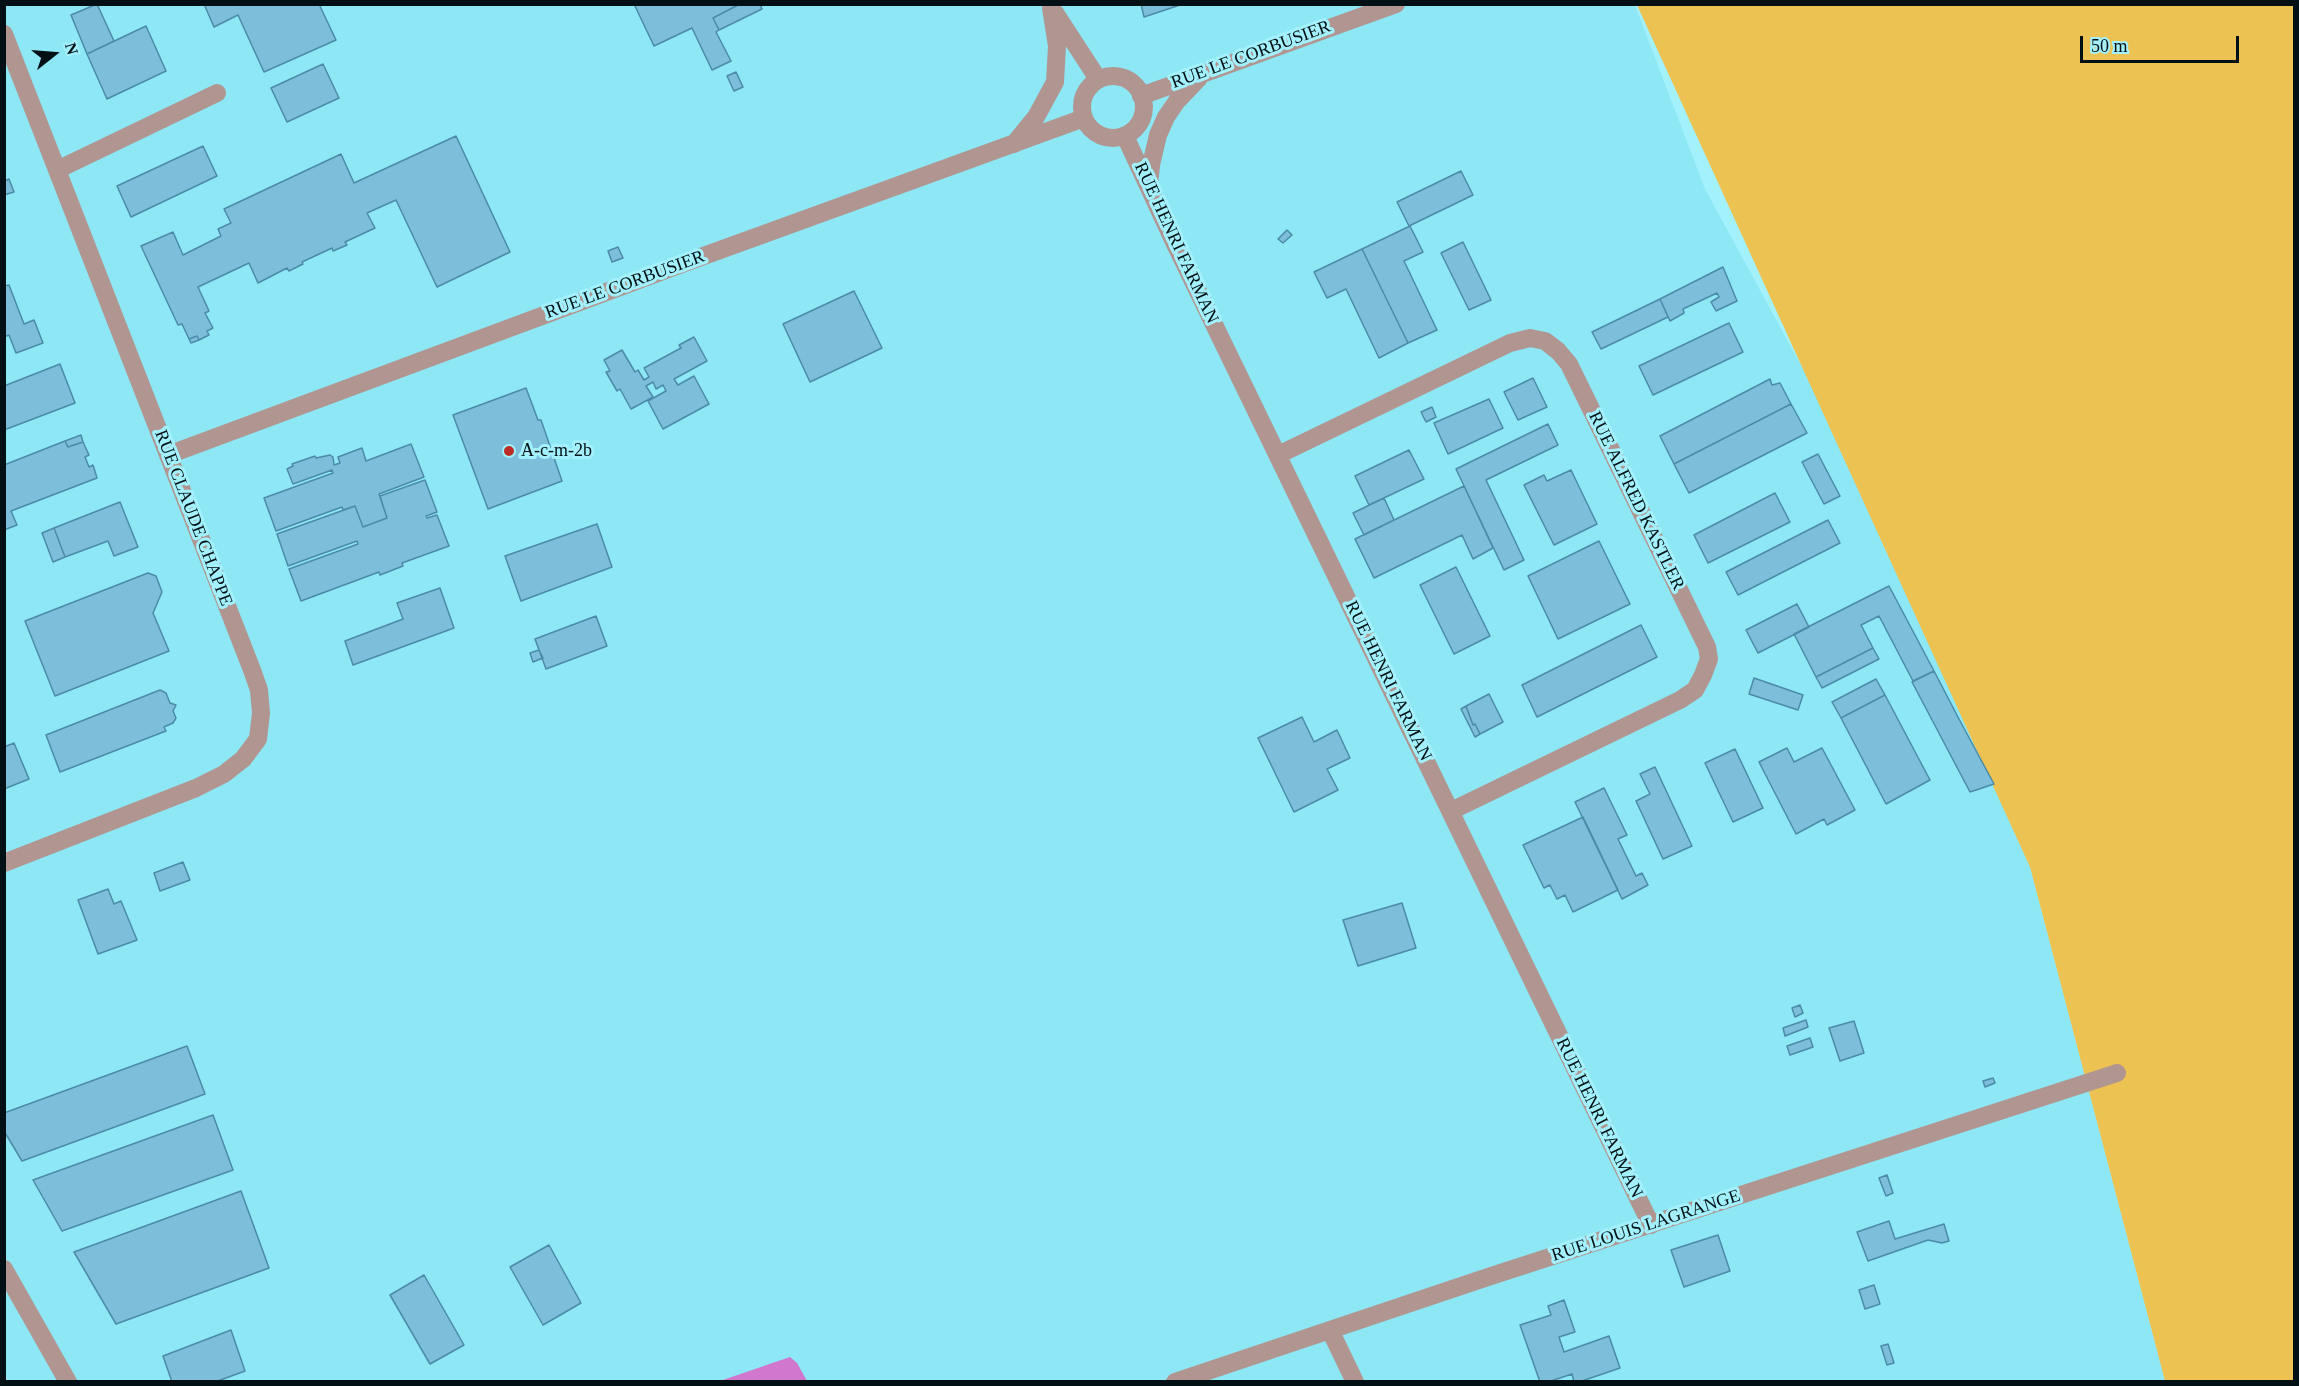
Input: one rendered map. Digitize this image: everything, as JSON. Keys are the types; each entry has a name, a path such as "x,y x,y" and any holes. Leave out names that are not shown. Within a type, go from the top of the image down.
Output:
{"street":[{"name":"RUE LE CORBUSIER","path":"1142,96 1396,4"},
{"path":"1050,6 1098,79"},
{"path":"1012,145 1023,135 1036,117 1055,82 1057,46 1050,6"},
{"name":"RUE CLAUDE CHAPPE","path":"4,34 252,670 259,690 261,713 258,739 243,759 224,774 196,788 4,863"},
{"path":"1149,187 1158,135 1166,117 1192,83 1205,73"},
{"path":"1115,75 1125,78 1133,83 1142,96 1144,112 1140,122 1134,131 1125,136 1114,139 1103,138 1093,132 1084,118 1081,105 1083,95 1088,87 1098,79 1115,75"},
{"path":"57,170 217,93"},
{"name":"RUE LE CORBUSIER","path":"168,455 687,262 1084,118"},
{"name":"RUE HENRI FARMAN","path":"1125,136 1651,1225"},
{"name":"RUE ALFRED KASTLER","path":"1278,455 1510,343 1530,338 1545,341 1569,364 1707,646 1708,659 1703,675 1695,690 1680,700 1451,811"},
{"name":"RUE LOUIS LAGRANGE","path":"1175,1382 2117,1073"},
{"path":"4,1269 68,1382"},
{"path":"1330,1330 1355,1382"}],"shaded area":[{"path":"5,4 1635,5 1705,189 1821,402 2030,867 2165,1381 5,1382"},
{"path":"1637,5 2294,5 2294,1381 2165,1381 2030,867"},
{"path":"790,1357 797,1363 807,1381 720,1381"}],"building":[{"path":"97,4 114,41 87,54 71,15"},
{"path":"204,4 319,4 336,40 264,72 238,15 214,27"},
{"path":"634,4 740,4 713,18 719,30 716,32 731,61 712,70 692,28 654,46"},
{"path":"740,4 760,4 762,9 719,30 713,18"},
{"path":"1141,4 1183,4 1144,17"},
{"path":"146,26 166,71 107,99 87,54"},
{"path":"323,64 339,98 287,122 271,88"},
{"path":"736,72 743,87 734,91 727,76"},
{"path":"456,136 510,252 437,287 396,200 367,213 375,228 345,242 347,245 333,251 332,248 302,262 303,264 289,271 287,268 258,283 249,263 198,287 209,311 205,313 213,328 207,331 209,335 199,340 197,336 189,339 182,324 178,325 141,246 173,232 183,255 221,236 218,229 231,223 224,209 341,154 354,183"},
{"path":"203,146 217,176 131,217 117,186"},
{"path":"1461,171 1473,195 1409,226 1397,202"},
{"path":"9,179 14,192 4,195 4,181"},
{"path":"1410,226 1423,252 1404,261 1437,330 1408,343 1362,249"},
{"path":"1287,230 1292,235 1283,243 1278,239"},
{"path":"1463,242 1491,300 1469,310 1441,253"},
{"path":"618,247 623,258 612,262 608,251"},
{"path":"1362,249 1408,343 1379,358 1346,289 1327,298 1314,272"},
{"path":"1723,267 1737,301 1716,311 1711,302 1719,297 1717,293 1683,309 1684,313 1670,321 1660,299"},
{"path":"9,285 24,324 34,320 43,343 16,353 9,335 4,337 4,286"},
{"path":"854,291 882,348 810,382 783,324"},
{"path":"1660,299 1668,317 1601,349 1592,332"},
{"path":"1729,323 1743,352 1653,395 1639,366"},
{"path":"197,336 199,340 191,343 189,339"},
{"path":"694,337 707,361 674,379 678,385 694,376 709,404 663,429 648,401 666,391 663,385 656,389 653,382 646,386 653,397 631,409 620,389 617,391 606,372 610,371 604,360 622,350 635,372 638,370 644,380 649,377 644,368 681,348 679,345"},
{"path":"60,364 75,403 4,430 4,386"},
{"path":"1533,378 1547,407 1518,420 1504,392"},
{"path":"1770,379 1772,385 1780,383 1791,404 1674,464 1660,436"},
{"name":"A-c-m-2b","path":"526,388 538,420 541,420 562,481 488,509 453,415"},
{"path":"1489,399 1503,428 1448,454 1434,423"},
{"path":"1791,404 1807,433 1689,493 1674,464"},
{"path":"1432,407 1436,417 1426,422 1421,412"},
{"path":"1548,424 1558,445 1486,480 1524,560 1504,570 1456,469"},
{"path":"81,435 83,442 68,447 65,441"},
{"path":"65,441 68,447 83,442 89,455 85,457 89,467 93,465 97,478 11,511 17,525 4,530 4,465"},
{"path":"411,444 424,477 379,494 387,518 363,527 355,506 343,510 342,507 276,531 264,498 333,473 332,470 293,484 287,469 293,466 292,464 315,456 316,458 330,455 333,457 334,465 340,463 338,457 362,448 366,461"},
{"path":"1409,450 1424,479 1369,505 1355,476"},
{"path":"1818,454 1840,496 1824,504 1802,462"},
{"path":"1571,470 1597,524 1554,545 1524,485 1544,475 1547,481"},
{"path":"425,480 437,512 426,516 427,518 437,515 449,546 402,563 403,566 380,575 379,572 301,601 289,569 358,544 357,541 288,566 277,534 355,506 363,527 387,518 380,496"},
{"path":"1464,486 1493,548 1473,559 1462,535 1374,578 1355,539"},
{"path":"1775,493 1790,522 1708,563 1694,535"},
{"path":"1384,498 1394,520 1364,535 1353,513"},
{"path":"120,502 138,547 114,556 108,541 65,557 54,528"},
{"path":"1828,520 1840,543 1738,595 1726,572"},
{"path":"597,524 612,567 521,601 505,556"},
{"path":"54,528 65,557 53,562 42,533"},
{"path":"1599,541 1630,604 1558,639 1528,576"},
{"path":"1456,567 1490,636 1454,654 1420,585"},
{"path":"148,573 156,576 162,592 153,613 169,651 55,696 25,621"},
{"path":"1889,586 1934,671 1913,681 1879,616 1861,625 1873,648 1816,677 1794,634"},
{"path":"440,588 454,628 353,665 345,641 403,619 397,603"},
{"path":"1797,604 1809,627 1758,653 1746,630"},
{"path":"596,616 607,646 546,669 535,639"},
{"path":"1641,625 1657,657 1537,717 1522,685"},
{"path":"1873,648 1879,659 1822,688 1816,677"},
{"path":"539,650 543,658 533,662 530,653"},
{"path":"1934,671 1994,784 1970,792 1912,682"},
{"path":"1754,678 1803,695 1798,710 1749,694"},
{"path":"1876,679 1885,695 1841,718 1832,702"},
{"path":"160,690 166,693 170,703 176,705 173,711 176,718 173,723 164,727 166,731 60,772 46,735"},
{"path":"1489,694 1503,722 1480,734 1475,724 1473,725 1466,706"},
{"path":"1885,695 1930,780 1886,804 1841,718"},
{"path":"1466,706 1473,725 1475,724 1480,734 1475,737 1461,709"},
{"path":"1302,717 1314,742 1337,730 1350,758 1327,769 1338,790 1294,812 1258,738"},
{"path":"14,743 29,779 4,789 4,747"},
{"path":"1787,748 1794,762 1822,748 1855,810 1827,825 1824,819 1796,834 1759,762"},
{"path":"1735,749 1763,808 1733,822 1705,763"},
{"path":"1655,767 1692,846 1663,859 1636,801 1650,794 1640,774"},
{"path":"1604,788 1627,835 1618,839 1636,876 1642,873 1648,885 1622,899 1575,802"},
{"path":"1583,817 1618,890 1573,912 1565,895 1557,899 1550,885 1544,888 1523,845"},
{"path":"183,862 190,880 160,891 154,873"},
{"path":"108,889 114,904 121,901 137,940 98,954 78,900"},
{"path":"1402,903 1416,948 1358,966 1343,920"},
{"path":"1800,1005 1803,1013 1795,1017 1792,1008"},
{"path":"1806,1020 1808,1027 1785,1036 1783,1028"},
{"path":"1854,1021 1864,1053 1840,1061 1829,1028"},
{"path":"1810,1038 1813,1047 1790,1055 1787,1046"},
{"path":"187,1046 205,1094 22,1161 4,1131 4,1113"},
{"path":"1993,1078 1995,1083 1985,1087 1983,1081"},
{"path":"213,1115 233,1170 62,1231 33,1180"},
{"path":"1887,1175 1893,1193 1886,1196 1879,1178"},
{"path":"241,1191 269,1268 116,1324 74,1252"},
{"path":"1889,1221 1895,1239 1944,1224 1949,1241 1942,1243 1928,1240 1868,1261 1857,1232"},
{"path":"1718,1235 1730,1271 1684,1287 1671,1250"},
{"path":"549,1245 581,1303 543,1325 510,1267"},
{"path":"424,1275 464,1345 430,1364 390,1295"},
{"path":"1874,1285 1880,1304 1865,1309 1859,1290"},
{"path":"1564,1300 1575,1332 1559,1337 1564,1352 1609,1336 1620,1368 1579,1382 1574,1382 1572,1374 1548,1382 1540,1382 1520,1325 1551,1315 1548,1306"},
{"path":"231,1330 245,1371 215,1382 172,1382 163,1356"},
{"path":"1888,1344 1894,1363 1887,1365 1881,1346"}],"place":[{"name":"A-c-m-2b","path":"509,451"}]}
